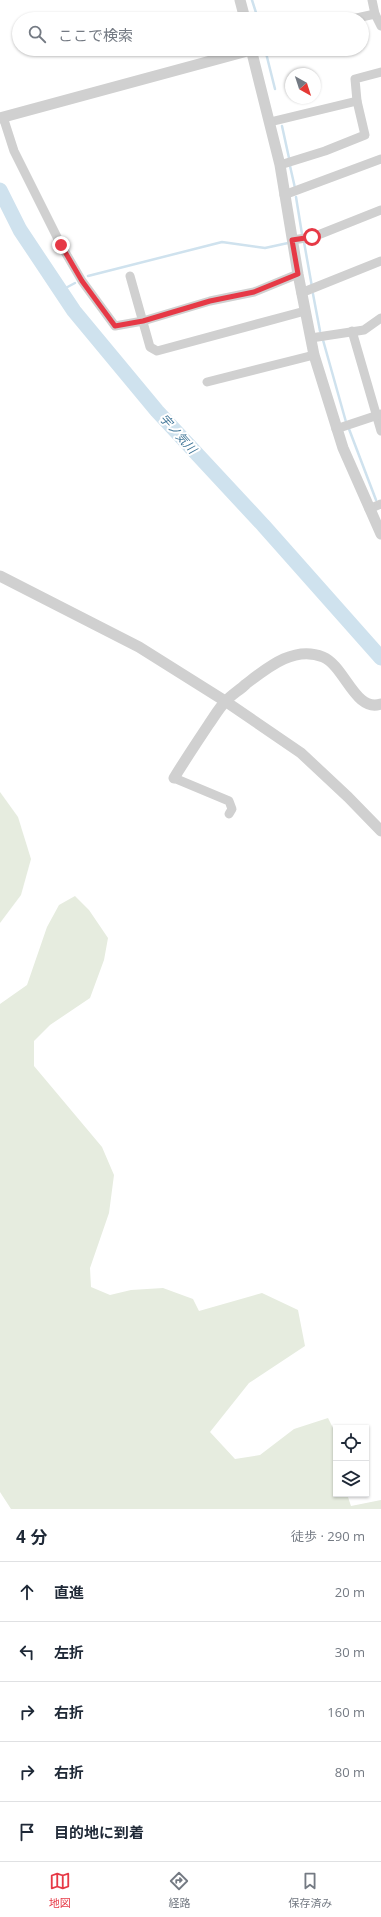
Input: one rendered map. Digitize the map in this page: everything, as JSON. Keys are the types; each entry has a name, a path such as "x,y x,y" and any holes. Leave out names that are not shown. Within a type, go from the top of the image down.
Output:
{"street":[{"path":"240,0 243,12"},
{"path":"372,0 375,14 381,26"},
{"path":"369,15 375,14"},
{"path":"225,56 2,117 25,176 82,281 115,326 143,321 210,301 254,292 298,274"},
{"path":"253,56 280,165 301,293 314,355 336,429 381,534"},
{"path":"280,165 325,151 365,135 357,101 355,79 381,72"},
{"path":"270,122 357,101"},
{"path":"284,195 381,159"},
{"path":"292,240 312,237 381,210"},
{"path":"301,293 381,261"},
{"path":"130,276 150,347 157,351 305,311"},
{"path":"311,338 364,330 381,318"},
{"path":"352,331 379,415 381,431"},
{"path":"208,382 314,355"},
{"path":"336,429 379,415"},
{"path":"369,509 381,504"},
{"path":"0,576 140,647 225,701 301,753 348,797 381,831"},
{"path":"229,814 232,809 229,802 174,778 225,701 277,662 290,656 315,655 324,657 331,662 365,704 376,706 381,704"}],"shaded area":[{"path":"0,792 18,817 31,859 21,895 0,923"},
{"path":"75,896 89,910 108,938 104,960 90,998 50,1025 34,1041 34,1066 102,1147 114,1175 109,1213 90,1268 91,1287 110,1295 131,1290 163,1288 193,1299 199,1311 262,1293 298,1310 305,1346 249,1383 210,1432 235,1459 260,1455 294,1429 328,1418 333,1428 333,1497 348,1497 351,1506 381,1500 381,1509 11,1509 0,1492 0,1004 27,985 47,927 59,905"}],"waterway":[{"path":"252,0 256,12"},
{"path":"267,56 275,89"},
{"path":"282,126 289,158"},
{"path":"290,166 295,188"},
{"name":"宇ノ気川","path":"0,190 20,230 74,311 157,411 263,525 381,658"},
{"path":"296,197 302,234"},
{"path":"88,276 222,242 265,248 288,243"},
{"path":"304,242 312,287"},
{"path":"60,291 75,283"},
{"path":"313,294 320,331"},
{"path":"323,340 346,422"},
{"path":"349,429 376,500"}],"route":[{"path":"61,245 82,281 115,326 143,321 210,301 254,292 298,274 292,240 312,237"}]}
